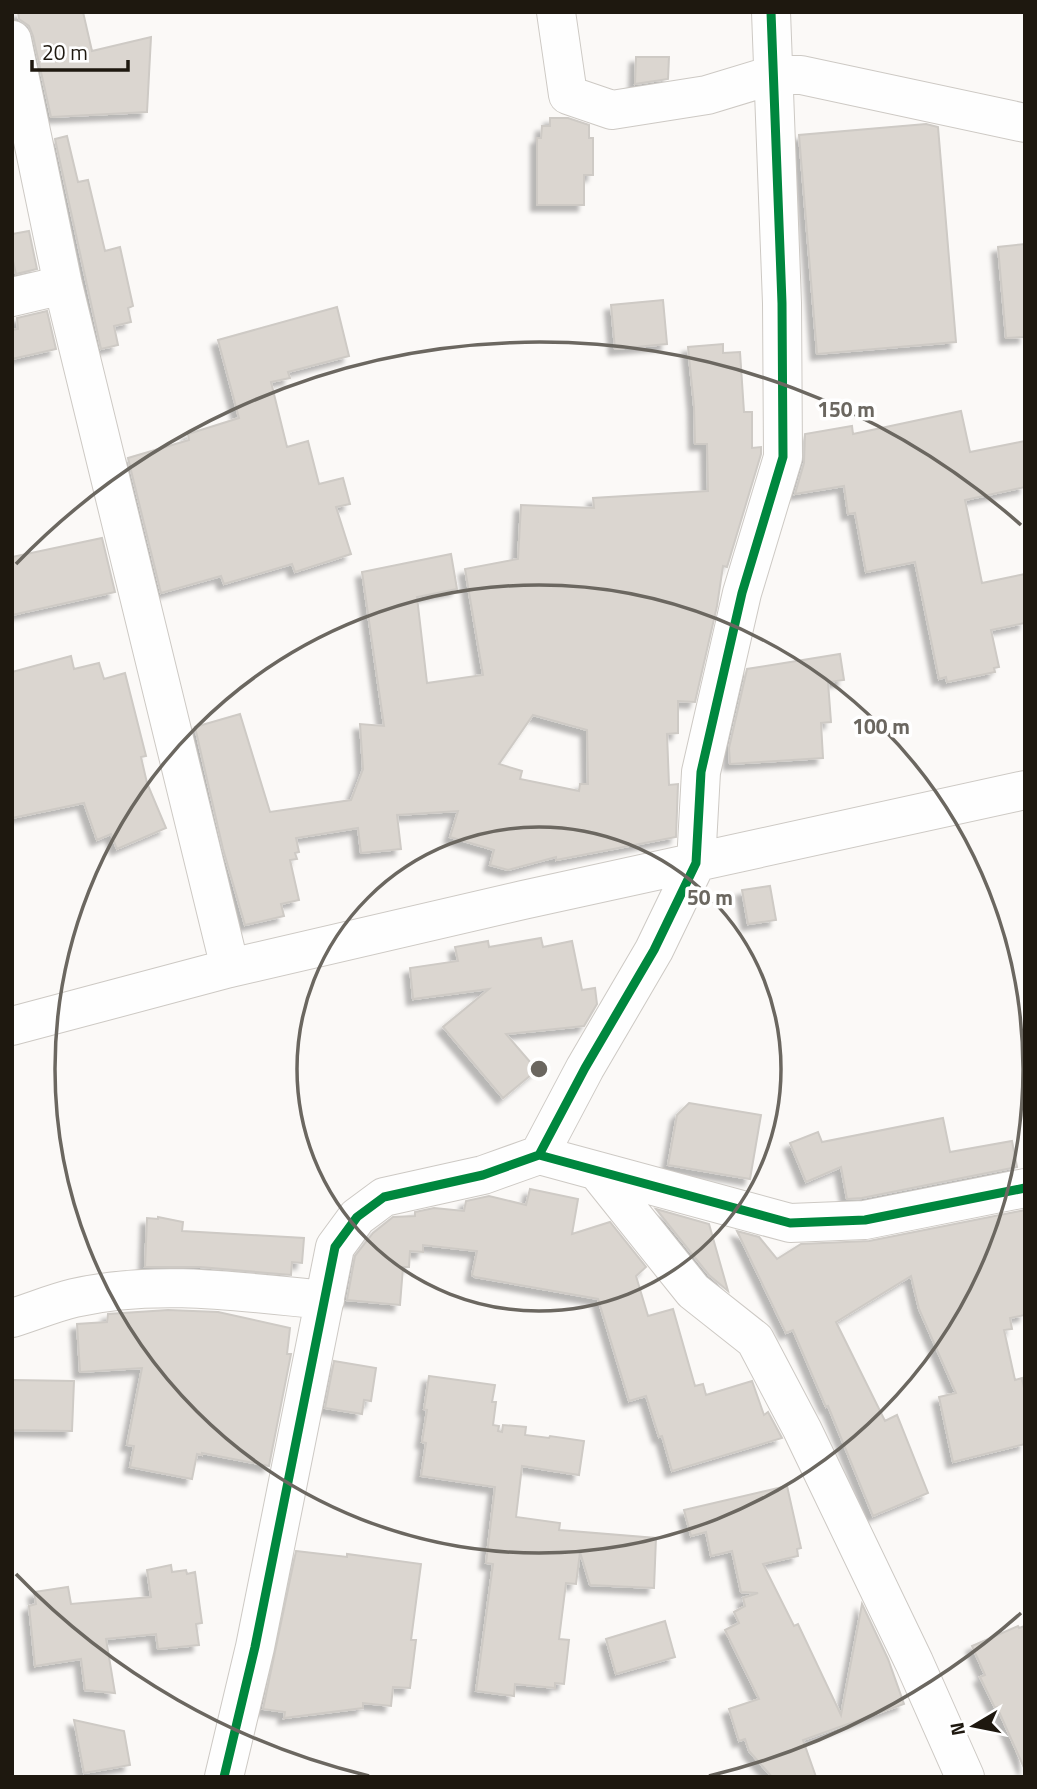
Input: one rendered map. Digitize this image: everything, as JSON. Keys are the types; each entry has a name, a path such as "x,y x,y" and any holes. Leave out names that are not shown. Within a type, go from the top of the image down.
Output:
{"street":[{"path":"556,12 568,95 612,110 707,95 773,75 801,75 1025,123"},
{"path":"539,1155 585,1068 654,950 696,863 701,772 742,593 783,457 782,303 771,12"},
{"path":"12,40 63,285 230,968"},
{"path":"12,297 63,285"},
{"path":"12,1026 230,968 1025,790"},
{"path":"224,1777 255,1647 335,1247 357,1217 384,1198 483,1175 539,1155 790,1223 865,1220 1025,1188"},
{"path":"597,1171 693,1290 755,1340 814,1454 914,1662 965,1777"},
{"path":"12,1318 74,1298 130,1290 205,1289 325,1300"}],"building":[{"path":"18,12 83,12 92,51 151,37 147,112 51,117 33,36 29,26 19,19"},
{"path":"636,57 669,57 668,79 635,84"},
{"path":"550,118 568,118 589,125 589,138 593,138 593,175 584,175 584,205 537,205 537,138 541,138 542,126 550,126"},
{"path":"926,124 938,127 956,342 817,354 799,135"},
{"path":"67,136 78,182 88,180 105,251 120,247 133,306 128,308 131,322 114,326 118,345 101,349 55,139"},
{"path":"29,231 37,269 16,274 12,257 12,234"},
{"path":"1025,244 1025,337 1006,338 998,247"},
{"path":"663,300 667,344 615,349 611,305"},
{"path":"337,307 349,356 288,372 290,378 271,382 287,447 308,441 319,484 343,478 350,504 336,507 351,554 295,572 292,564 224,584 221,576 161,593 128,458 189,440 188,434 239,418 218,340"},
{"path":"47,311 56,349 12,359 12,330 18,329 17,318"},
{"path":"723,344 723,353 740,352 744,412 752,412 752,448 761,447 761,454 727,567 723,566 717,606 695,702 678,701 678,733 667,734 669,785 678,784 676,837 556,860 556,857 508,870 490,865 494,850 450,837 458,811 397,815 401,849 361,853 358,828 296,838 299,852 295,853 297,859 290,860 299,900 281,904 284,916 245,925 223,849 195,727 240,714 270,812 351,800 363,769 360,724 384,726 362,572 451,554 457,589 417,597 427,683 483,675 465,569 518,559 521,505 594,508 593,498 708,491 707,444 695,444 688,347","holes":["533,715 587,730 588,784 580,784 579,791 520,779 522,771 499,764"]},
{"path":"961,411 970,452 1025,441 1025,487 965,500 982,583 1025,574 1025,623 991,630 999,667 994,668 995,672 947,682 946,677 939,679 915,562 866,572 855,513 848,514 844,486 795,494 804,463 805,434 852,426 853,434"},
{"path":"102,538 115,592 12,615 12,557"},
{"path":"840,654 844,680 828,682 831,722 821,723 823,758 730,764 729,748 747,669"},
{"path":"71,656 74,669 99,663 104,679 125,673 146,756 141,757 147,783 166,828 117,849 111,834 97,840 84,803 12,818 12,672"},
{"path":"770,886 776,920 748,924 742,890"},
{"path":"541,938 543,947 572,941 582,990 595,988 597,1004 584,1026 506,1034 537,1070 503,1098 443,1027 489,989 413,999 410,968 458,961 455,947 488,941 489,947"},
{"path":"689,1103 761,1115 750,1179 668,1165 677,1115"},
{"path":"943,1118 950,1152 1012,1141 1017,1167 847,1199 841,1167 806,1182 790,1143 818,1132 822,1142"},
{"path":"530,1189 578,1199 572,1234 610,1222 646,1267 636,1276 648,1316 673,1309 695,1386 703,1384 706,1395 752,1381 764,1415 768,1412 782,1438 672,1471 646,1396 629,1401 598,1299 475,1277 472,1275 477,1251 423,1245 423,1252 410,1251 409,1267 403,1267 400,1305 347,1300 355,1256 373,1233 393,1217 415,1216 415,1212 434,1208 464,1211 466,1201 489,1196 526,1205"},
{"path":"656,1209 709,1224 728,1291 709,1275"},
{"path":"1025,1210 1025,1315 1010,1318 1012,1329 1004,1330 1015,1380 1022,1378 1025,1393 1025,1444 953,1462 939,1397 956,1393 919,1309 911,1276 836,1322 885,1421 897,1415 928,1493 873,1516 828,1406 826,1407 793,1330 786,1333 737,1231 759,1237 777,1259 801,1244 869,1241"},
{"path":"158,1217 183,1222 182,1231 304,1238 302,1263 292,1262 291,1275 200,1267 145,1267 147,1218"},
{"path":"168,1310 218,1312 290,1328 287,1354 291,1354 269,1466 202,1453 197,1454 192,1479 130,1467 134,1446 127,1445 142,1368 80,1372 77,1324 107,1322 108,1314"},
{"path":"334,1361 376,1368 371,1401 364,1400 362,1414 325,1408"},
{"path":"429,1376 495,1385 492,1402 496,1402 493,1425 499,1426 498,1431 502,1432 503,1425 526,1427 525,1435 584,1441 579,1475 522,1466 516,1517 560,1523 559,1530 656,1538 654,1588 590,1585 580,1552 576,1584 566,1583 559,1639 569,1640 564,1684 555,1683 555,1688 515,1684 514,1696 476,1691 493,1564 486,1563 495,1487 421,1476 426,1443 422,1442 427,1410 424,1409"},
{"path":"12,1380 74,1381 72,1431 12,1430"},
{"path":"787,1486 801,1548 797,1549 798,1556 763,1564 794,1626 798,1624 841,1715 862,1604 888,1659 904,1704 803,1740 816,1777 772,1777 749,1751 745,1739 739,1741 729,1709 759,1699 725,1630 739,1623 734,1612 745,1606 743,1598 758,1593 741,1592 732,1551 711,1556 706,1532 691,1536 684,1510"},
{"path":"296,1551 347,1557 347,1554 421,1564 411,1640 416,1640 410,1688 393,1687 391,1706 363,1703 363,1708 284,1718 285,1712 263,1709"},
{"path":"171,1565 172,1572 195,1572 202,1623 196,1624 199,1645 158,1649 156,1634 106,1639 115,1693 85,1690 81,1659 35,1666 29,1606 36,1604 34,1592 68,1587 71,1604 151,1597 147,1570"},
{"path":"665,1621 675,1657 616,1674 606,1639"},
{"path":"1018,1626 1025,1626 1025,1770 997,1707 995,1708 980,1677 985,1675 972,1646"},
{"path":"74,1720 124,1731 130,1765 84,1773"}],"cycle path":[{"path":"539,1155 585,1068 654,950 696,863 701,772 742,593 783,457 782,303 771,12"},
{"path":"224,1777 255,1647 335,1247 357,1217 384,1197 483,1175 539,1155 790,1223 865,1220 1025,1188"}]}
